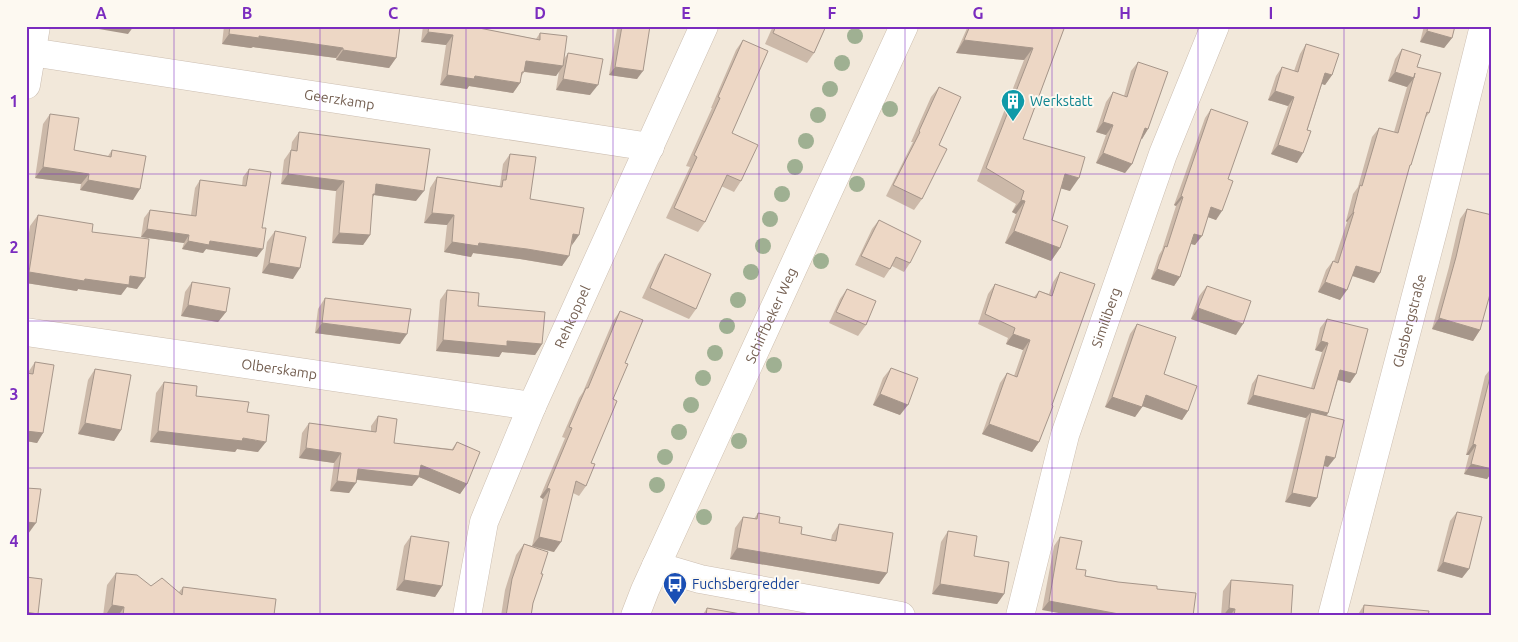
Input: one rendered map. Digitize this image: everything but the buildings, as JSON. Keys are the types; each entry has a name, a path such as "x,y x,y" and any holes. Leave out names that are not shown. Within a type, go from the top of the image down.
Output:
{"street":[{"name":"Rehkoppel","path":"467,616 484,522 532,406 704,26"},
{"name":"Schiffbeker Weg","path":"635,612 904,26"},
{"name":"Similiberg","path":"1020,616 1065,435 1163,154 1215,26"},
{"name":"Glasbergstraße","path":"1332,616 1435,223 1484,26"},
{"name":"Geerzkamp","path":"34,39 650,146"},
{"path":"26,85 34,39"},
{"name":"Olberskamp","path":"26,332 532,406"},
{"path":"656,566 700,580 901,616"}],"shaded area":[{"path":"26,26 1492,26 1492,616 26,616"}],"place":[{"name":"Werkstatt","path":"1013,122"},
{"name":"Fuchsbergredder","path":"675,605"}]}
